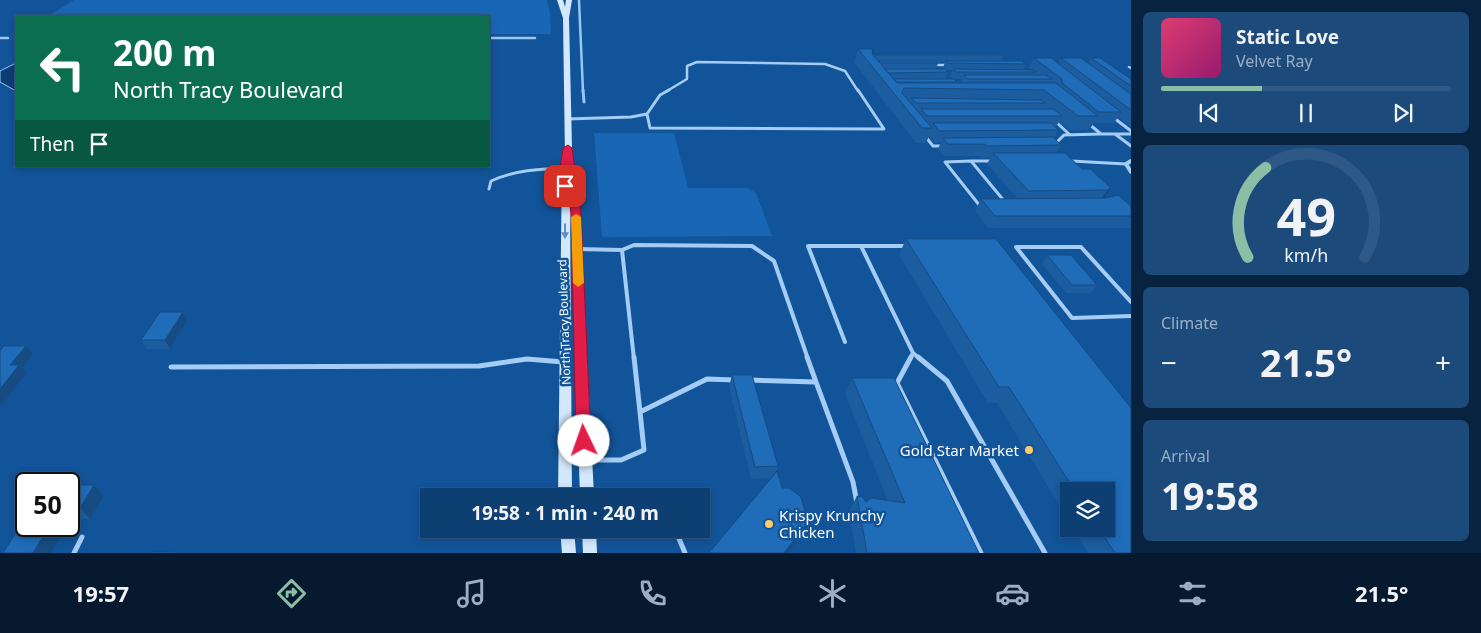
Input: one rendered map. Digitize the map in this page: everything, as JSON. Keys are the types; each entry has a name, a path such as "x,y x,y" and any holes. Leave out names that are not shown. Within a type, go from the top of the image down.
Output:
{"main road":[{"name":"North Tracy Boulevard","path":"560,0 566,18"},
{"name":"North Tracy Boulevard","path":"569,0 566,18 568,148 578,249 587,488"},
{"name":"North Tracy Boulevard","path":"565,488 565,168 568,148"},
{"path":"568,538 569,553"},
{"path":"589,538 590,553"}],"street":[{"path":"1131,160 1126,164 1131,172"}],"lane":[{"path":"567,119 631,117 647,114 660,95 687,79 687,66 698,62 825,64 845,71 884,129 650,128 647,114"},
{"path":"926,65 954,65"},
{"path":"935,65 939,69"},
{"path":"1108,113 1131,132"},
{"path":"1050,117 1069,134"},
{"path":"1086,122 1101,134"},
{"path":"930,131 921,131 933,146 951,146"},
{"path":"1056,131 1066,131"},
{"path":"1053,145 1064,135 1069,134 1131,132"},
{"path":"1115,134 1131,146"},
{"path":"990,206 980,206 945,162 1000,161"},
{"path":"1068,161 1126,164"},
{"path":"971,162 1008,206 999,206"},
{"path":"489,189 492,182 503,175 532,169 565,168"},
{"path":"578,249 622,250 634,245 752,246 765,253 774,261 853,482 858,512"},
{"path":"845,342 808,246 909,246"},
{"path":"861,246 913,353 948,380 1045,553"},
{"path":"1131,302 1081,248 1016,247 1072,318 1131,316"},
{"path":"585,460 621,460 644,450 622,250"},
{"path":"913,353 897,383 981,553"},
{"path":"171,367 479,366 527,359 565,362"},
{"path":"640,412 707,379 737,380"},
{"path":"746,380 816,382"},
{"path":"74,553 82,537"},
{"path":"679,538 685,553"}],"shaded area":[{"path":"74,0 547,0 551,34 490,34 490,15 50,15"},
{"path":"15,64 15,90 0,82 0,71"},
{"path":"594,133 674,133 688,188 747,188 756,193 772,236 602,237"}],"building":[{"path":"858,49 873,49 872,54 897,83 1056,83 1098,116 1078,116 1044,90 904,88 902,93 932,128 922,128"},
{"path":"1002,54 1004,55 873,55"},
{"path":"1034,58 1051,58 1121,112 1099,112 1062,83 1062,79"},
{"path":"1061,58 1081,58 1131,94 1131,110"},
{"path":"1091,58 1100,58 1131,79 1131,86"},
{"path":"879,61 936,61 938,63 880,63"},
{"path":"945,61 1022,61 1026,64 947,63"},
{"path":"885,69 945,69 948,72 888,73"},
{"path":"953,69 1034,70 1036,72 956,72"},
{"path":"964,75 1046,75 1052,79 968,79"},
{"path":"894,79 954,79 957,82 897,82"},
{"path":"911,98 1041,100 1045,103 916,103"},
{"path":"921,109 1054,109 1062,116 927,116"},
{"path":"933,123 1051,123 1058,130 939,131"},
{"path":"1053,137 1061,145 987,146 985,144 948,144 943,138"},
{"path":"993,153 1065,153 1082,169 1090,169 1111,188 1107,190 1029,191"},
{"path":"1118,195 1131,206 1131,216 995,216 981,199 1106,198"},
{"path":"906,239 996,239 1131,408 1131,553 1115,553 1104,537 1115,537 1115,482 1069,482 1009,387 999,387"},
{"path":"1047,255 1071,255 1097,285 1072,285"},
{"path":"160,312 183,312 165,340 141,340"},
{"path":"4,346 26,346 10,365 19,365 0,389 0,351"},
{"path":"732,375 752,375 778,466 755,467"},
{"path":"852,378 894,378 979,553 867,553 857,496 862,497 866,502 871,498 905,503"},
{"name":"Krispy Krunchy Chicken","path":"777,471 782,488 789,488 801,497 808,522 784,553 709,553"},
{"path":"80,485 94,485 80,508"},
{"path":"15,534 15,537 42,537 33,553 3,553"},
{"path":"179,551 178,553 147,553 148,552"}],"waterway":[{"path":"579,0 583,91"},
{"path":"0,38 8,38"},
{"path":"490,38 535,38"},
{"path":"583,90 584,102"}],"slow traffic":[{"path":"576,217 578,283"}],"place":[{"name":"Gold Star Market","path":"1029,450"},
{"name":"Krispy Krunchy Chicken","path":"769,524"}],"route":[{"path":"565,186 568,148 576,214 584,441"}]}
